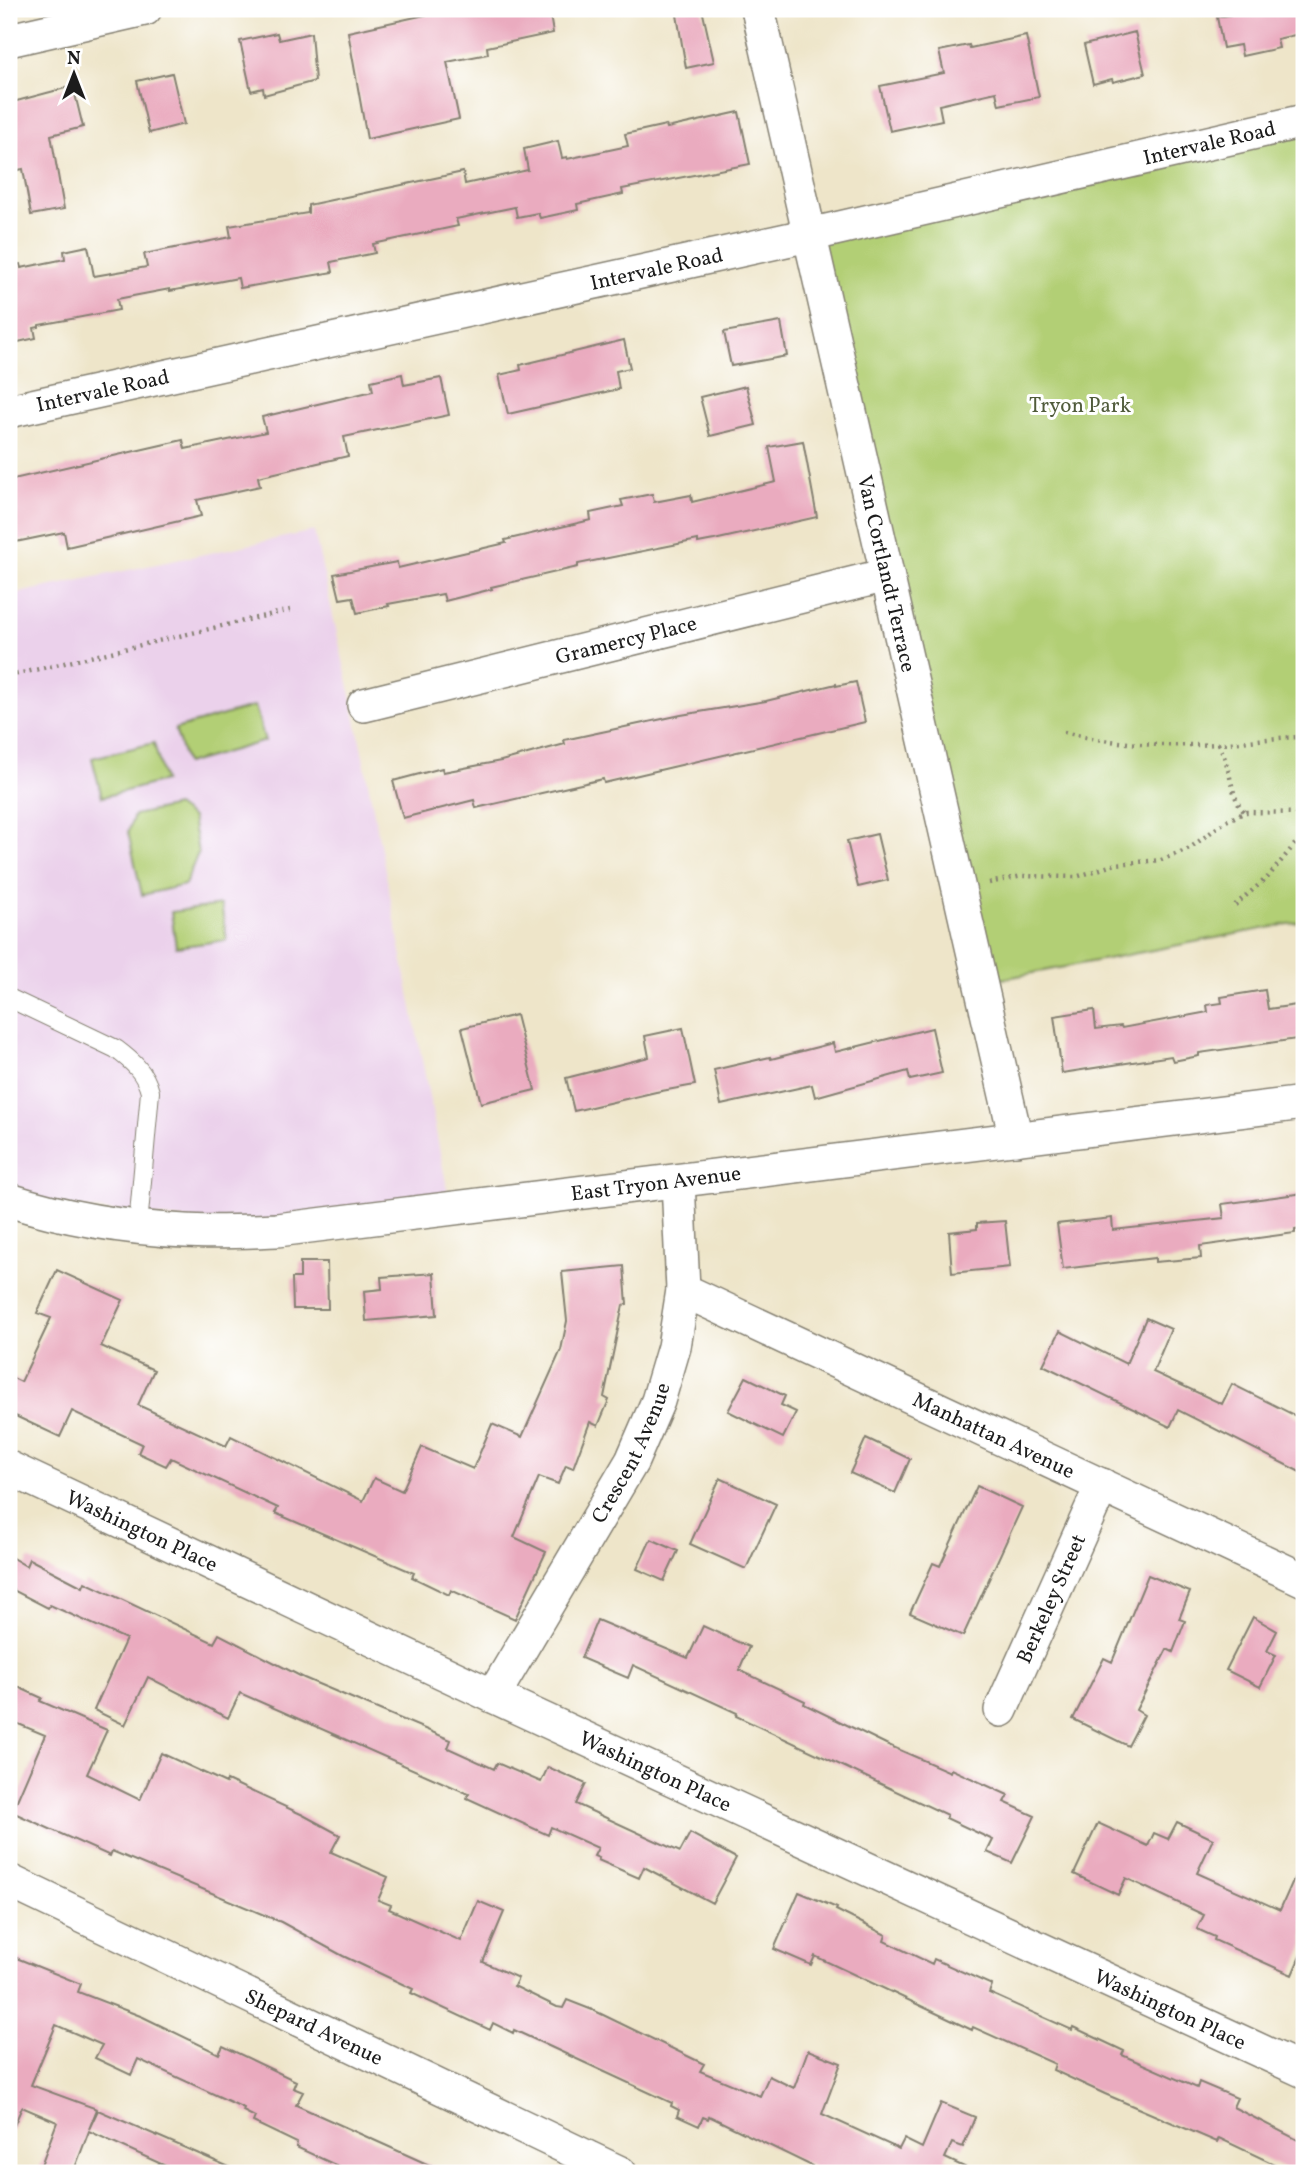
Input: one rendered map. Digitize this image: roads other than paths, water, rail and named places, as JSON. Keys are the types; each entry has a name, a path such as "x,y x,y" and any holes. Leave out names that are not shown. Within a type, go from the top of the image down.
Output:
{"street":[{"path":"9,40 145,9"},
{"name":"Van Cortlandt Terrace","path":"758,9 1016,1139"},
{"name":"Intervale Road","path":"9,411 809,235 1304,121"},
{"name":"Gramercy Place","path":"364,705 887,575"},
{"name":"East Tryon Avenue","path":"9,1200 107,1223 186,1231 277,1230 1304,1103"},
{"name":"Crescent Avenue","path":"493,1696 632,1461 658,1401 674,1347 683,1290 678,1181"},
{"name":"Manhattan Avenue","path":"683,1290 1304,1580"},
{"name":"Washington Place","path":"9,1468 493,1696 1304,2071"},
{"name":"Berkeley Street","path":"1001,1710 1102,1485"},
{"name":"Shepard Avenue","path":"9,1881 620,2173"}],"lane":[{"path":"9,998 116,1049 128,1058 147,1080 150,1092 138,1226"}],"park label":[{"name":"Tryon Park","path":"1080,405"}]}
